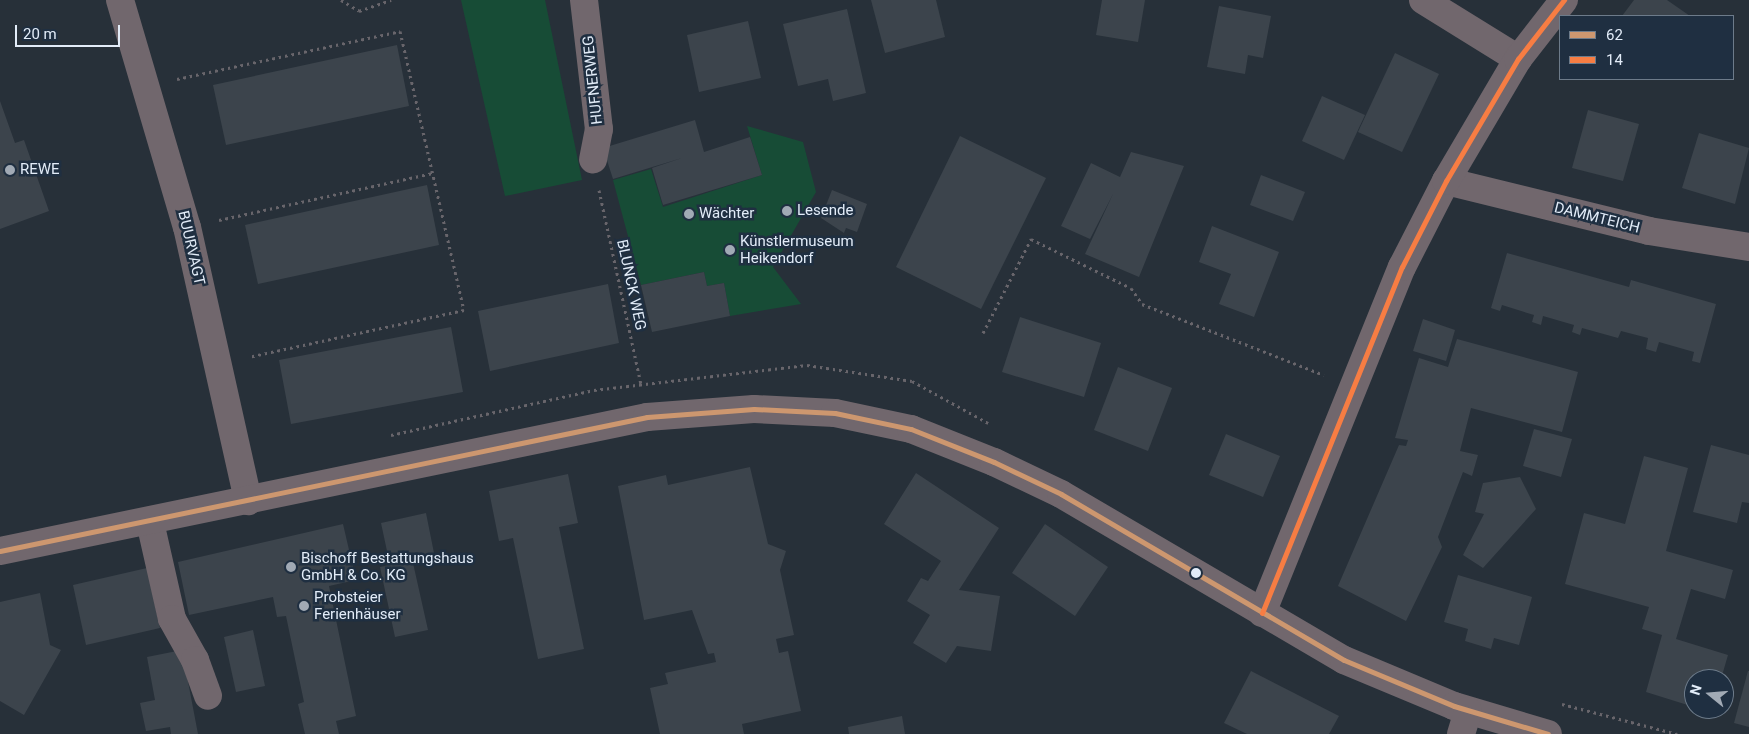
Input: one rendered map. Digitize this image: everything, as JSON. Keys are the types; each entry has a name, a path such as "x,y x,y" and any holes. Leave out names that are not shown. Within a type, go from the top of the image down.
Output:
{"street":[{"name":"BUURVAGT","path":"120,0 187,227 248,500"},
{"name":"HUFNERWEG","path":"584,0 599,129 593,159"},
{"path":"1422,0 1518,59"},
{"path":"1262,614 1352,386 1402,267 1446,181 1518,59 1564,0"},
{"name":"DAMMTEICH","path":"1446,181 1649,231 1749,247"},
{"path":"0,551 150,522 519,440 647,416 797,409 911,429 1061,494 1262,614 1344,660 1464,722 1548,734"},
{"path":"150,522 172,619 195,660 208,696"}],"path":[{"path":"341,0 359,11 391,0"},
{"path":"144,86 400,31 464,310 217,364"},
{"name":"BLUNCK WEG","path":"593,159 647,416"},
{"path":"187,227 433,173"},
{"path":"983,333 1031,239 1131,288 1142,304 1352,386"},
{"path":"384,436 640,383 807,365 912,381 991,424"},
{"path":"1556,702 1677,734"}],"green space":[{"path":"461,0 545,0 582,180 505,196"},
{"path":"747,126 803,142 816,192 773,267 801,304 730,316 724,283 707,286 704,272 641,285 613,180 651,169 663,207 762,175"}],"building":[{"path":"871,0 936,0 945,37 885,53"},
{"path":"1102,0 1145,0 1138,42 1096,35"},
{"path":"1634,0 1667,0 1689,15 1623,15"},
{"path":"1219,6 1271,16 1263,58 1248,55 1245,74 1207,67"},
{"path":"847,9 866,93 833,101 828,79 798,86 783,24"},
{"path":"748,21 761,78 699,92 687,35"},
{"path":"397,45 409,106 226,145 213,85"},
{"path":"1395,53 1439,74 1402,152 1358,132"},
{"path":"1322,96 1365,115 1344,160 1302,141"},
{"path":"0,101 15,143 24,140 49,211 0,229"},
{"path":"1588,110 1639,124 1623,181 1572,168"},
{"path":"695,120 704,152 750,137 762,175 663,205 652,168 682,158 613,179 603,148"},
{"path":"1699,133 1749,148 1735,204 1682,188"},
{"path":"960,136 1046,178 981,309 896,267"},
{"path":"1131,152 1184,166 1139,277 1085,254 1113,194 1090,239 1061,226 1091,163 1120,177"},
{"path":"1261,175 1305,192 1293,221 1250,205"},
{"path":"427,185 439,245 258,284 245,225"},
{"path":"832,190 867,204 857,232 846,228 844,233 821,218"},
{"path":"1212,226 1279,252 1254,317 1219,304 1231,274 1199,262"},
{"path":"1507,253 1629,287 1631,280 1716,304 1700,363 1692,361 1694,352 1659,342 1656,352 1646,349 1648,338 1621,331 1618,338 1582,328 1580,335 1572,332 1574,325 1543,316 1541,325 1532,322 1534,315 1502,305 1500,311 1491,308"},
{"path":"704,272 707,286 724,283 730,316 652,332 641,285"},
{"path":"608,284 619,343 490,371 478,311"},
{"path":"1020,317 1101,343 1084,397 1002,372"},
{"path":"1423,319 1455,330 1446,361 1413,351"},
{"path":"451,327 463,392 291,424 279,360"},
{"path":"1457,339 1578,372 1562,432 1471,408 1460,451 1478,455 1472,476 1463,472 1438,537 1442,547 1406,621 1338,586 1399,445 1406,446 1408,440 1395,438 1419,358 1448,367"},
{"path":"1118,367 1172,388 1148,451 1094,430"},
{"path":"1534,429 1572,439 1561,477 1523,466"},
{"path":"1226,434 1280,456 1263,497 1209,475"},
{"path":"1711,445 1749,455 1749,503 1742,502 1737,523 1693,512"},
{"path":"1644,456 1688,468 1666,551 1733,570 1725,599 1691,589 1676,639 1728,655 1724,669 1684,669 1684,704 1646,692 1662,635 1642,629 1649,607 1565,584 1584,513 1625,524"},
{"path":"750,467 768,544 786,551 780,570 794,635 776,639 779,653 788,651 801,711 742,724 744,734 660,734 650,688 668,684 665,673 716,662 714,653 708,654 692,610 644,620 618,486 666,475 668,485"},
{"path":"916,473 999,528 959,590 1000,596 991,651 957,646 946,663 913,643 930,615 907,601 921,578 928,581 941,561 884,524"},
{"path":"568,474 578,523 559,527 584,649 538,659 513,538 499,541 489,491"},
{"path":"1520,477 1536,509 1483,568 1463,555 1484,514 1475,512 1483,483"},
{"path":"426,513 435,558 413,563 428,630 395,637 380,567 390,565 381,523"},
{"name":"Probsteier Ferienhäuser","path":"343,524 356,580 329,586 356,716 336,721 339,734 305,734 298,704 304,702 286,616 277,617 273,597 189,615 178,562"},
{"path":"1045,524 1108,567 1075,616 1012,573"},
{"path":"147,568 160,628 86,645 73,585"},
{"path":"1458,575 1532,597 1519,645 1494,638 1491,649 1465,641 1468,629 1444,622"},
{"path":"40,593 50,645 61,650 24,715 0,701 0,602"},
{"path":"253,630 265,686 236,692 224,637"},
{"path":"182,650 198,734 171,734 170,727 146,731 140,703 155,700 147,657"},
{"path":"1251,671 1339,716 1329,734 1247,734 1224,723"},
{"path":"1749,671 1749,727 1734,723"},
{"path":"902,716 905,734 849,734 848,727"}],"transit line":[{"name":"14","path":"1262,613 1402,267 1446,181 1518,59 1564,0"},
{"name":"62","path":"0,551 647,417 754,409 835,413 911,429 994,462 1061,494 1344,660 1454,706 1548,734"}],"place":[{"name":"REWE","path":"10,170"},
{"name":"Lesende","path":"787,211"},
{"name":"Wächter","path":"689,214"},
{"name":"Künstlermuseum Heikendorf","path":"730,250"},
{"name":"Bischoff Bestattungshaus GmbH & Co. KG","path":"291,567"},
{"name":"Probsteier Ferienhäuser","path":"304,606"}]}
